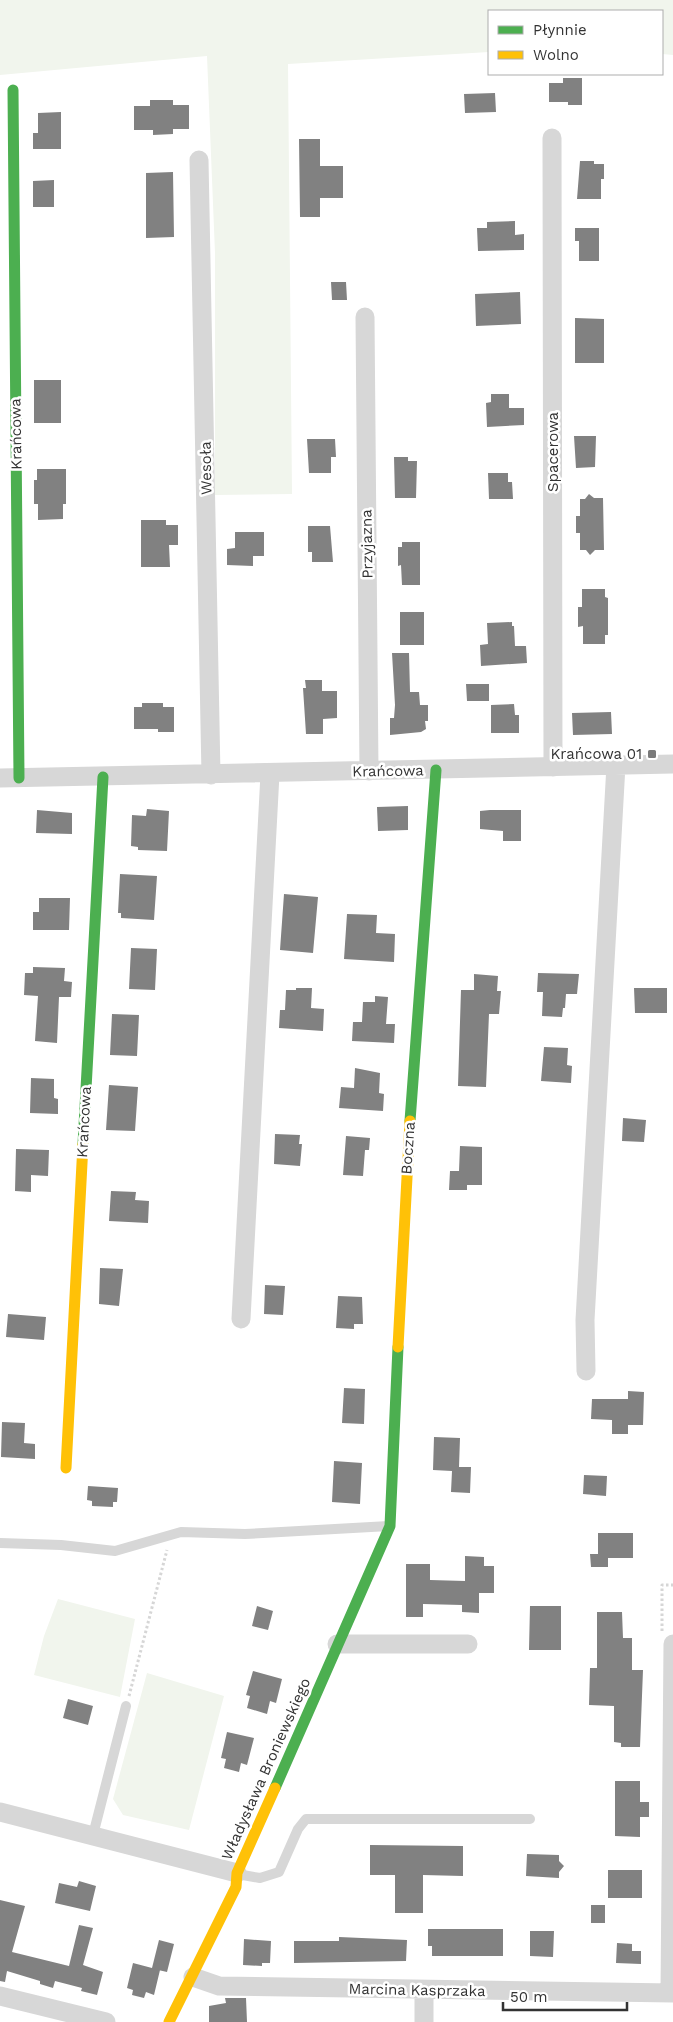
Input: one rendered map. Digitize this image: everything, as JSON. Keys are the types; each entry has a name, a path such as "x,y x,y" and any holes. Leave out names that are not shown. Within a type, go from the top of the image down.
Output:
{"street":[{"name":"Krańcowa","path":"13,90 19,778"},
{"name":"Spacerowa","path":"552,138 553,767"},
{"name":"Wesoła","path":"199,160 211,775"},
{"name":"Przyjazna","path":"365,317 369,771"},
{"name":"Krańcowa","path":"0,778 270,774 673,764"},
{"path":"586,1371 585,1320 616,765"},
{"name":"Boczna","path":"390,1526 404,1202 436,770"},
{"path":"241,1319 270,774"},
{"name":"Krańcowa","path":"66,1468 103,777"},
{"name":"Władysława Broniewskiego","path":"169,2022 236,1887 236,1873 390,1526"},
{"path":"337,1644 468,1644"},
{"path":"671,1993 673,1644"},
{"path":"0,1812 236,1873"},
{"name":"Marcina Kasprzaka","path":"193,1977 218,1986 671,1993"},
{"path":"424,1990 424,2022"},
{"path":"0,1996 106,2022"}],"lane":[{"path":"0,1543 61,1545 115,1551 181,1532 245,1534 390,1526"},
{"path":"93,1835 126,1706"},
{"path":"236,1873 260,1878 279,1872 298,1829 306,1819 530,1818"}],"path":[{"path":"126,1706 171,1535"}],"shaded area":[{"path":"0,0 673,0 673,55 663,54 663,10 488,10 488,52 288,64 292,494 215,495 215,253 207,56 0,75"},
{"path":"58,1599 135,1619 120,1697 34,1675 44,1636"},
{"path":"147,1673 224,1696 189,1830 123,1815 113,1799"}],"building":[{"path":"563,78 582,78 582,105 568,105 568,102 549,102 549,83 563,83"},
{"path":"495,93 496,112 465,113 464,94"},
{"path":"150,100 173,100 173,105 189,105 189,129 173,129 173,134 153,135 153,130 134,130 134,106 150,106"},
{"path":"61,112 61,149 33,149 33,133 38,133 38,113"},
{"path":"299,139 320,139 320,166 343,166 343,198 320,198 320,217 300,217"},
{"path":"580,161 594,161 594,164 604,164 604,179 601,179 601,199 577,199"},
{"path":"173,172 174,237 146,238 146,173"},
{"path":"54,180 54,207 33,207 33,181"},
{"path":"515,221 515,235 524,234 524,250 478,251 477,228 487,228 487,222"},
{"path":"575,228 599,228 599,261 579,261 579,241 575,241"},
{"path":"331,282 346,282 347,300 332,300"},
{"path":"520,292 521,324 476,326 475,294"},
{"path":"575,318 604,319 604,363 575,363"},
{"path":"34,380 61,380 61,423 34,423"},
{"path":"491,394 509,394 509,408 524,408 524,425 487,427 486,403 491,402"},
{"path":"574,436 596,436 595,467 576,468"},
{"path":"307,439 335,439 336,457 331,457 331,473 309,473"},
{"path":"394,457 408,457 408,461 417,461 416,498 395,498"},
{"path":"37,469 66,469 66,504 63,504 63,519 38,520 38,504 34,504 34,480 37,480"},
{"path":"488,473 508,473 508,482 512,482 513,499 489,499"},
{"path":"589,494 594,498 603,498 604,550 595,550 590,555 586,550 580,550 580,533 576,533 576,516 580,516 580,499 585,499"},
{"path":"141,520 166,520 166,525 178,525 178,545 169,545 170,567 141,567"},
{"path":"308,526 330,526 333,562 312,562 312,552 308,552"},
{"path":"235,532 264,532 264,556 253,556 253,566 227,565 227,549 235,548"},
{"path":"402,542 420,542 420,585 402,585 401,565 398,566 398,547 402,547"},
{"path":"582,589 605,589 605,597 608,598 608,635 605,635 605,644 583,644 583,626 578,627 578,607 582,607"},
{"path":"400,612 424,612 424,645 400,645"},
{"path":"512,622 515,646 526,646 527,663 481,666 480,645 488,644 487,623"},
{"path":"392,653 409,653 410,692 419,692 420,705 428,705 428,721 425,721 426,729 421,732 390,735 390,718 394,718 395,705"},
{"path":"305,680 322,680 322,691 337,691 337,718 323,719 323,734 306,734 303,688 306,688"},
{"path":"466,684 489,684 489,701 467,701"},
{"path":"142,703 163,703 163,707 174,707 174,732 158,732 158,729 134,729 134,707 142,707"},
{"path":"514,704 515,715 519,715 519,733 491,733 491,705"},
{"path":"611,712 612,734 573,735 572,713"},
{"path":"408,806 408,830 378,831 377,807"},
{"path":"147,809 169,811 167,851 138,850 138,847 131,846 132,815 146,816"},
{"path":"37,810 72,813 72,834 36,833"},
{"path":"521,810 521,841 503,841 503,831 480,829 480,811"},
{"path":"120,874 157,876 154,920 121,918 121,913 118,913"},
{"path":"284,894 318,897 313,953 280,950"},
{"path":"39,898 70,898 69,930 33,930 33,912 39,912"},
{"path":"347,914 377,915 376,933 395,934 394,962 344,959"},
{"path":"131,948 157,949 155,990 129,989"},
{"path":"33,967 65,968 64,981 72,982 71,997 59,997 57,1043 35,1041 38,996 24,995 25,973 33,973"},
{"path":"538,973 579,974 577,994 566,994 562,1017 542,1016 543,992 537,992"},
{"path":"474,974 498,976 497,991 501,991 499,1014 489,1014 486,1087 458,1086 461,990 474,990"},
{"path":"296,988 312,988 311,1008 324,1009 323,1031 279,1028 280,1010 285,1010 286,990 296,990"},
{"path":"634,988 667,988 667,1013 635,1013"},
{"path":"375,996 388,997 386,1024 395,1024 394,1043 352,1041 353,1022 362,1022 363,1002 375,1002"},
{"path":"112,1014 139,1015 137,1056 110,1055"},
{"path":"544,1047 568,1048 567,1065 572,1066 571,1083 541,1081"},
{"path":"355,1068 380,1073 379,1093 384,1094 383,1111 339,1108 341,1087 354,1088"},
{"path":"31,1078 54,1079 54,1098 58,1099 58,1114 30,1113"},
{"path":"109,1085 138,1087 135,1131 106,1130"},
{"path":"623,1118 646,1120 644,1142 622,1141"},
{"path":"275,1134 300,1135 299,1144 302,1144 300,1166 274,1164"},
{"path":"346,1136 370,1138 369,1150 365,1150 363,1176 343,1175"},
{"path":"460,1146 482,1147 482,1185 467,1185 467,1190 449,1190 450,1171 459,1171"},
{"path":"16,1149 49,1150 48,1176 31,1175 31,1192 15,1191"},
{"path":"111,1191 136,1192 135,1200 149,1201 148,1223 109,1221"},
{"path":"100,1268 123,1269 119,1306 99,1304"},
{"path":"265,1285 285,1286 283,1315 264,1314"},
{"path":"338,1296 362,1297 363,1324 354,1324 354,1329 336,1328"},
{"path":"8,1314 46,1317 44,1340 6,1337"},
{"path":"344,1388 365,1389 364,1424 342,1423"},
{"path":"628,1391 644,1392 643,1425 628,1425 628,1434 612,1434 612,1420 591,1419 592,1399 628,1399"},
{"path":"2,1422 25,1423 24,1443 35,1444 35,1459 1,1457"},
{"path":"434,1437 460,1438 459,1467 471,1467 470,1493 451,1492 452,1471 433,1470"},
{"path":"334,1461 362,1463 360,1504 332,1502"},
{"path":"584,1475 607,1476 606,1496 583,1494"},
{"path":"88,1486 118,1488 117,1502 113,1502 113,1507 92,1506 92,1501 87,1500"},
{"path":"598,1533 633,1533 633,1558 608,1558 608,1567 591,1567 590,1554 598,1554"},
{"path":"465,1556 484,1557 484,1566 494,1566 494,1593 479,1593 479,1613 462,1612 462,1605 423,1604 423,1617 406,1617 406,1564 430,1564 430,1580 465,1581"},
{"path":"257,1606 273,1611 268,1630 252,1626"},
{"path":"530,1606 561,1606 561,1650 529,1650"},
{"path":"597,1612 622,1612 623,1638 632,1638 632,1670 643,1670 640,1747 621,1747 621,1743 614,1742 614,1706 589,1705 590,1668 597,1668"},
{"path":"253,1671 282,1679 276,1703 270,1701 267,1714 247,1708 250,1696 246,1695"},
{"path":"68,1699 93,1706 88,1725 63,1718"},
{"path":"227,1732 254,1738 247,1765 241,1763 239,1772 224,1768 226,1759 221,1758"},
{"path":"615,1781 640,1781 640,1802 649,1802 649,1817 640,1817 640,1837 615,1836"},
{"path":"370,1845 463,1846 463,1876 423,1875 423,1913 395,1913 395,1875 370,1875"},
{"path":"527,1854 559,1855 559,1861 564,1866 559,1872 559,1878 526,1876"},
{"path":"608,1870 642,1870 642,1898 608,1898"},
{"path":"79,1881 96,1886 90,1911 55,1903 59,1883 77,1887"},
{"path":"0,1900 25,1906 12,1952 69,1966 79,1925 93,1928 83,1965 103,1972 97,1995 81,1991 82,1988 55,1981 53,1988 40,1984 40,1981 7,1971 5,1982 0,1981"},
{"path":"591,1905 605,1905 605,1923 591,1923"},
{"path":"428,1929 503,1929 503,1956 432,1956 432,1946 428,1946"},
{"path":"530,1931 554,1931 553,1957 530,1956"},
{"path":"339,1937 407,1940 406,1961 294,1963 294,1941 339,1941"},
{"path":"244,1939 271,1941 270,1963 262,1963 262,1966 243,1965"},
{"path":"159,1940 174,1944 167,1972 160,1970 154,1995 146,1992 144,1998 132,1995 133,1990 127,1988 133,1963 152,1968"},
{"path":"617,1943 632,1944 632,1951 641,1951 641,1964 616,1963"},
{"path":"225,1998 246,1998 247,2022 209,2022 209,2006 226,2003"}],"traffic: fast":[{"path":"13,90 19,778"},
{"path":"410,1121 436,770"},
{"path":"83,1144 103,777"},
{"path":"275,1788 390,1526 398,1347"}],"traffic: slow":[{"path":"398,1347 410,1121"},
{"path":"66,1468 83,1144"},
{"path":"169,2022 236,1887 237,1873 275,1788"}],"place":[{"name":"Krańcowa 01","path":"652,754"}]}
